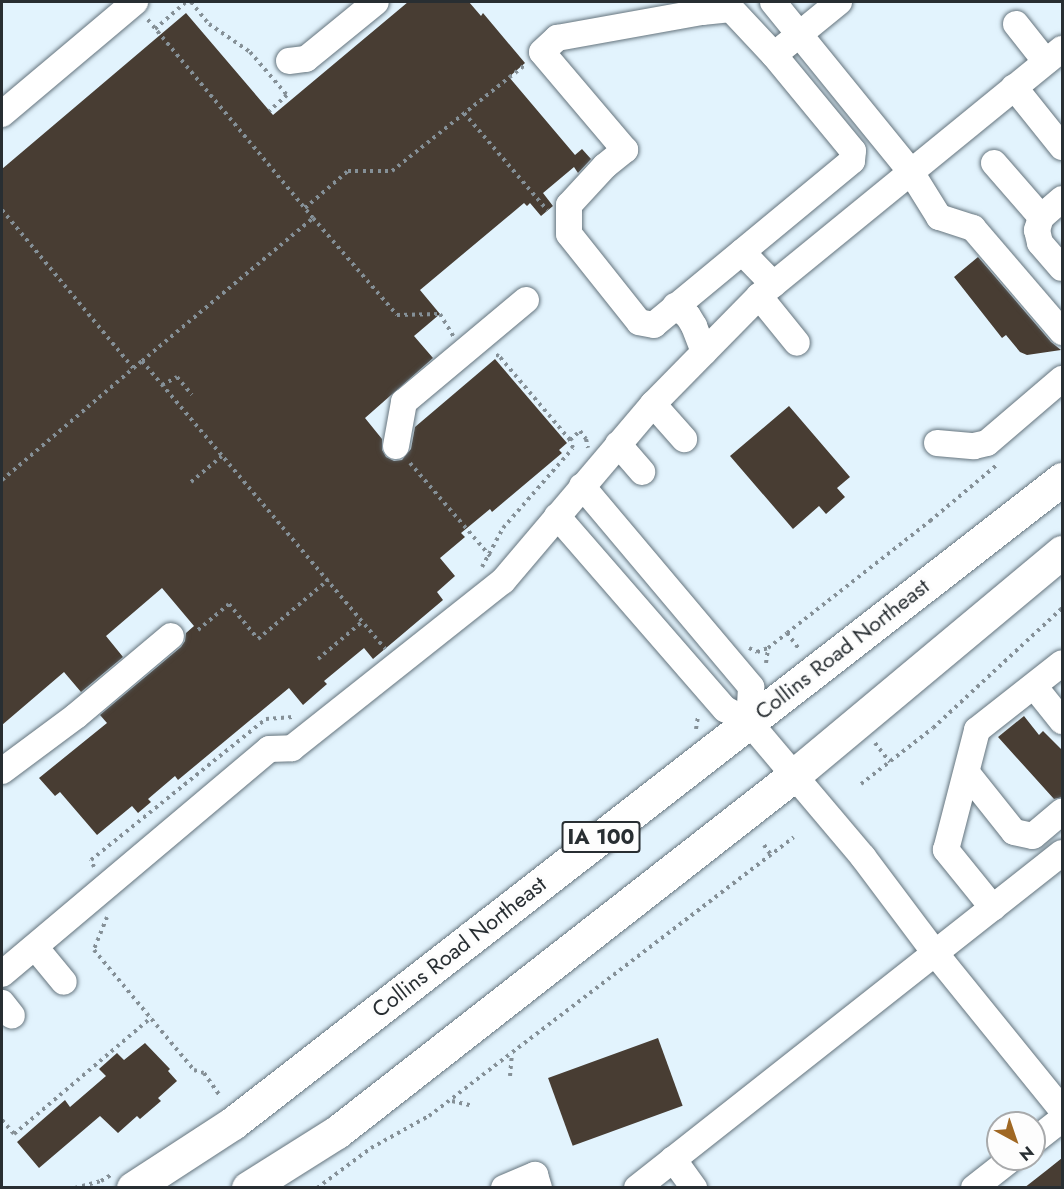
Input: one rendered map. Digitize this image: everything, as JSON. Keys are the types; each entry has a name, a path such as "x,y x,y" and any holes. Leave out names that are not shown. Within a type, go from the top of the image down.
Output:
{"highway":[{"name":"Collins Road Northeast","path":"133,1188 233,1123 1062,479"},
{"name":"IA 100","path":"248,1188 337,1132 793,776 1062,552"}],"street":[{"path":"2,114 135,2"},
{"path":"288,61 306,59 376,2"},
{"path":"774,2 911,172 939,217 973,228 1062,332"},
{"path":"774,55 839,2"},
{"path":"731,9 774,55 853,151 852,161 654,325 639,322 569,234 569,205 605,166 625,150 542,52 557,38 702,12 731,9"},
{"path":"2,974 269,749 292,748 503,581 653,404 766,290 1054,55 1016,24"},
{"path":"1014,87 1062,147"},
{"path":"994,163 1041,217"},
{"path":"1062,199 1041,217 1037,230 1040,243 1062,268"},
{"path":"742,252 797,343"},
{"path":"396,446 404,402 526,300"},
{"path":"675,306 694,326 704,352"},
{"path":"937,443 974,446 987,443 1062,379"},
{"path":"653,404 684,439"},
{"path":"618,444 642,472"},
{"path":"582,486 751,687 749,722"},
{"path":"557,516 725,709 749,722 863,857 935,953 1062,1110"},
{"path":"2,771 76,716 171,636"},
{"path":"993,908 946,850 977,730 1062,663"},
{"path":"1034,686 1062,721"},
{"path":"967,773 1014,832 1034,836 1062,812"},
{"path":"637,1188 1062,853"},
{"path":"34,946 64,982"},
{"path":"1046,1132 1062,1119"},
{"path":"674,1159 694,1188"},
{"path":"974,1188 996,1171"},
{"path":"504,1188 535,1175 539,1188"}],"path":[{"path":"155,29 186,2"},
{"path":"191,2 209,24 250,52 287,95 269,111"},
{"path":"160,35 397,315 440,314 441,320 455,339 499,356 570,440 580,431 586,439 588,448 584,453"},
{"path":"305,208 348,171 392,171 509,77"},
{"path":"464,112 547,210"},
{"path":"2,210 133,368"},
{"path":"2,480 313,218"},
{"path":"142,361 385,649"},
{"path":"162,385 177,377 192,395"},
{"path":"396,446 490,556"},
{"path":"191,482 222,456"},
{"path":"766,663 768,648 930,521 1000,462"},
{"path":"198,630 229,604 258,639 327,580"},
{"path":"861,784 933,728 1062,608"},
{"path":"318,658 362,622"},
{"path":"787,633 800,650"},
{"path":"876,743 890,762"},
{"path":"317,1188 372,1148 429,1116 451,1100 794,837"},
{"path":"764,845 771,855"},
{"path":"2,1120 14,1134 151,1018"},
{"path":"510,1076 512,1054"},
{"path":"451,1100 473,1107"}],"building":[{"path":"408,2 469,2 481,16 483,13 525,63 509,77 575,155 582,149 591,159 578,173 574,167 543,193 553,206 541,216 530,203 527,206 524,203 420,290 440,314 414,336 433,358 365,418 382,439 382,450 386,457 394,461 402,460 411,449 415,427 495,359 567,443 559,450 562,453 492,512 490,509 461,533 465,537 440,558 455,576 437,592 443,600 373,659 364,648 324,681 327,684 303,705 289,688 178,780 175,776 148,799 151,802 138,813 132,806 97,835 60,792 55,796 39,778 107,723 100,715 181,647 186,633 194,626 162,588 106,636 123,657 81,692 64,672 2,725 2,169 186,13 273,115"},
{"path":"978,257 1051,342 1061,350 1027,355 1020,352 1006,335 1002,338 954,277"},
{"path":"789,406 850,477 837,488 845,497 826,514 819,506 793,529 730,456"},
{"path":"1024,716 1039,735 1043,731 1062,750 1062,797 1054,799 998,737"},
{"path":"658,1038 683,1106 573,1146 548,1078"},
{"path":"145,1043 170,1069 168,1071 177,1081 158,1098 161,1101 140,1119 137,1116 118,1133 100,1116 39,1168 17,1142 65,1100 70,1107 106,1076 99,1069 117,1053 124,1060"},
{"path":"1062,1158 1062,1188 1024,1188 1046,1171"}]}
